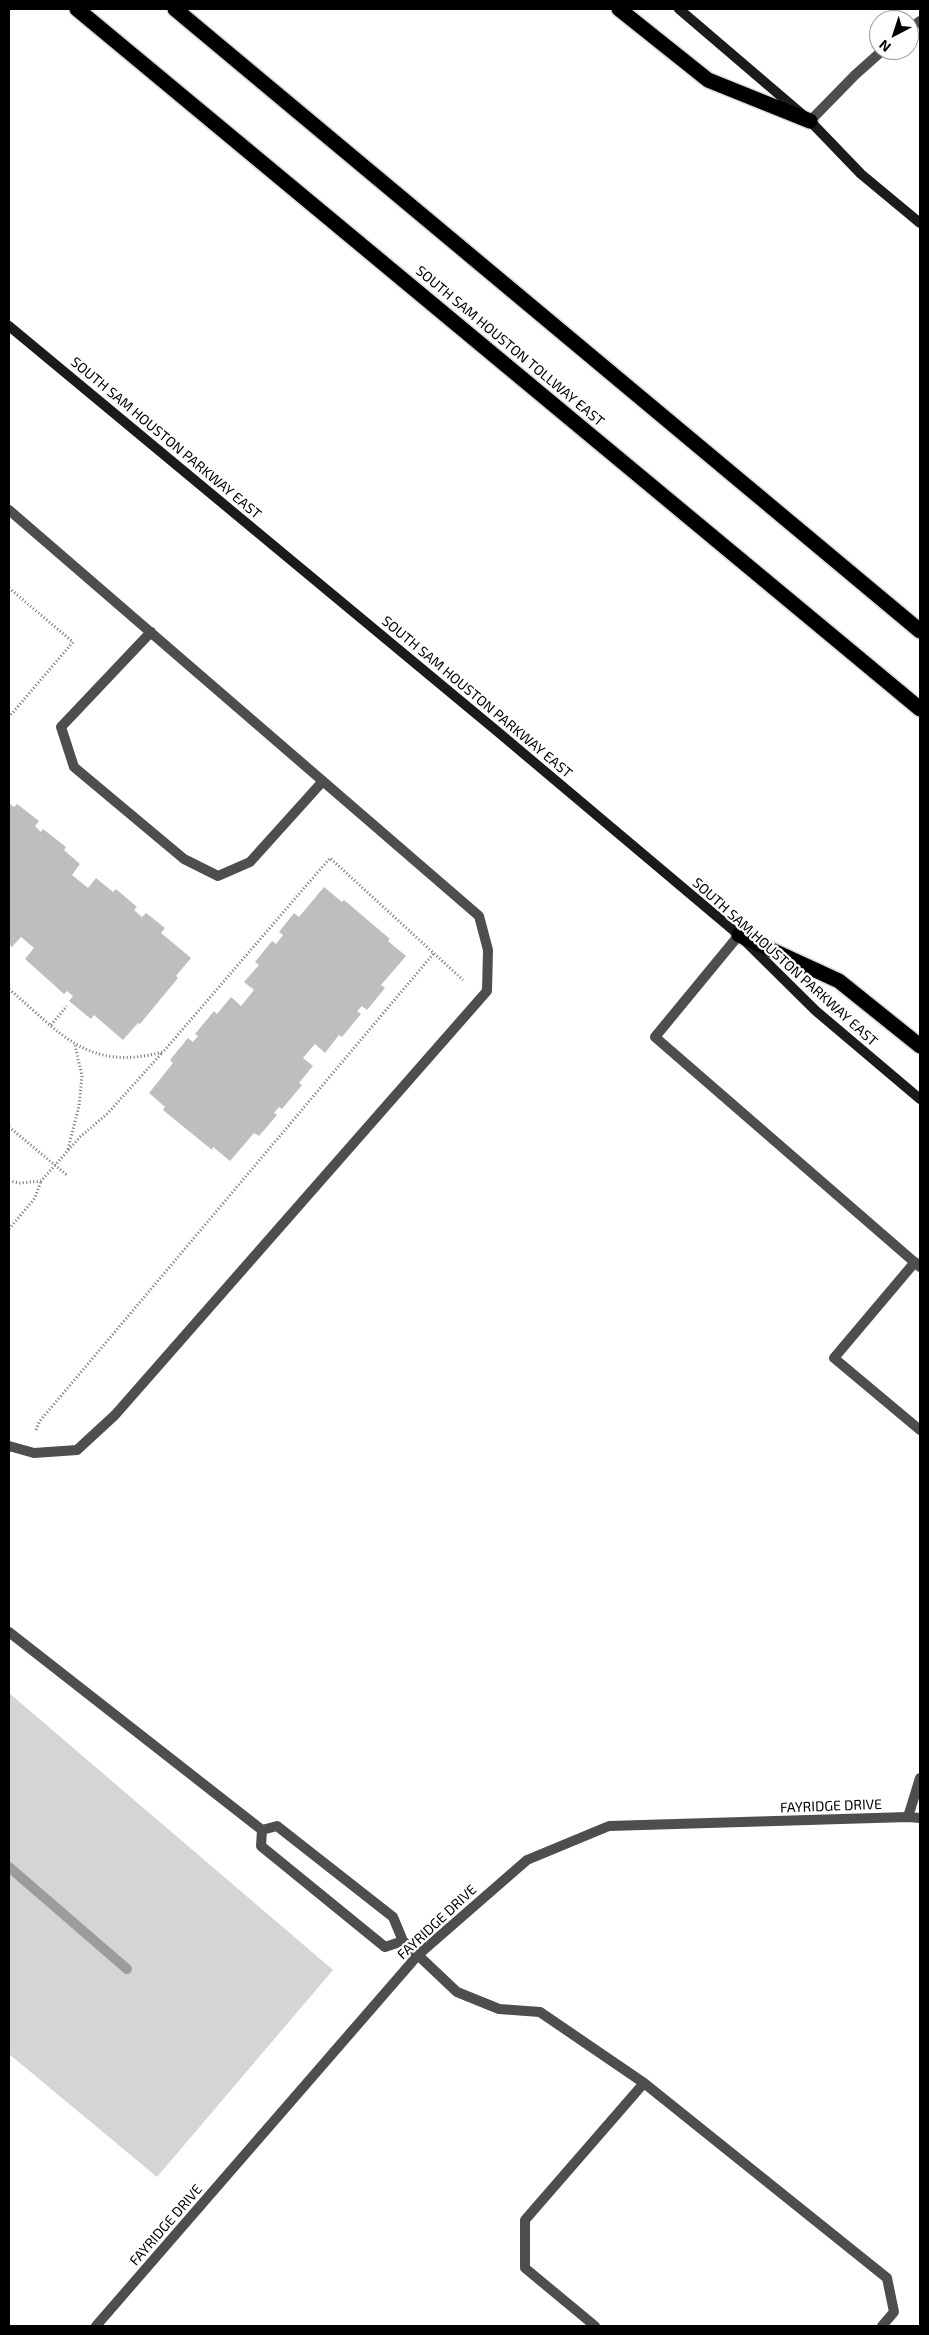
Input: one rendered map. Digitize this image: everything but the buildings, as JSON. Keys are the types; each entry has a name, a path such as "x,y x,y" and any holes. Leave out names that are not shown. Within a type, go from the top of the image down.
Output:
{"highway":[{"name":"SOUTH SAM HOUSTON TOLLWAY EAST","path":"77,9 920,709"},
{"path":"175,9 920,631"},
{"path":"619,9 708,80 810,120"},
{"path":"739,935 839,981 920,1046"}],"main road":[{"path":"678,9 810,120 860,174 920,223"},
{"name":"SOUTH SAM HOUSTON PARKWAY EAST","path":"9,326 739,935 816,1011 920,1099"}],"street":[{"path":"810,120 872,60"},
{"path":"9,510 479,916 488,950 487,991 115,1414 77,1450 34,1453 9,1446"},
{"path":"151,632 61,727 74,767 184,859 218,876 250,862 323,781"},
{"path":"739,935 655,1037 917,1264 834,1358 920,1430"},
{"path":"9,1632 262,1830"},
{"path":"908,1817 920,1778"},
{"name":"FAYRIDGE DRIVE","path":"908,1817 920,1810"},
{"name":"FAYRIDGE DRIVE","path":"96,2326 418,1955 527,1860 609,1826 920,1818"},
{"path":"262,1830 278,1826 393,1917 403,1941 457,1992 499,2009 540,2012 644,2083 888,2278 894,2312 882,2326"},
{"path":"262,1830 261,1846 385,1947 403,1941"},
{"path":"595,2326 525,2268 525,2220 644,2083"}],"path":[{"path":"9,588 73,642 9,717"},
{"path":"9,1229 35,1198 41,1181 54,1164 80,1137 108,1114 330,858 482,997"},
{"path":"34,1453 38,1422 434,953"},
{"path":"9,989 75,1044 101,1056 131,1058 163,1052"},
{"path":"52,1025 67,1006"},
{"path":"68,1150 79,1106 82,1076 75,1044"},
{"path":"9,1127 68,1176"},
{"path":"9,1181 20,1183 41,1181"}],"shaded area":[{"path":"9,1693 333,1970 157,2177 9,2054"}],"waterway":[{"path":"9,1867 127,1969"}]}
